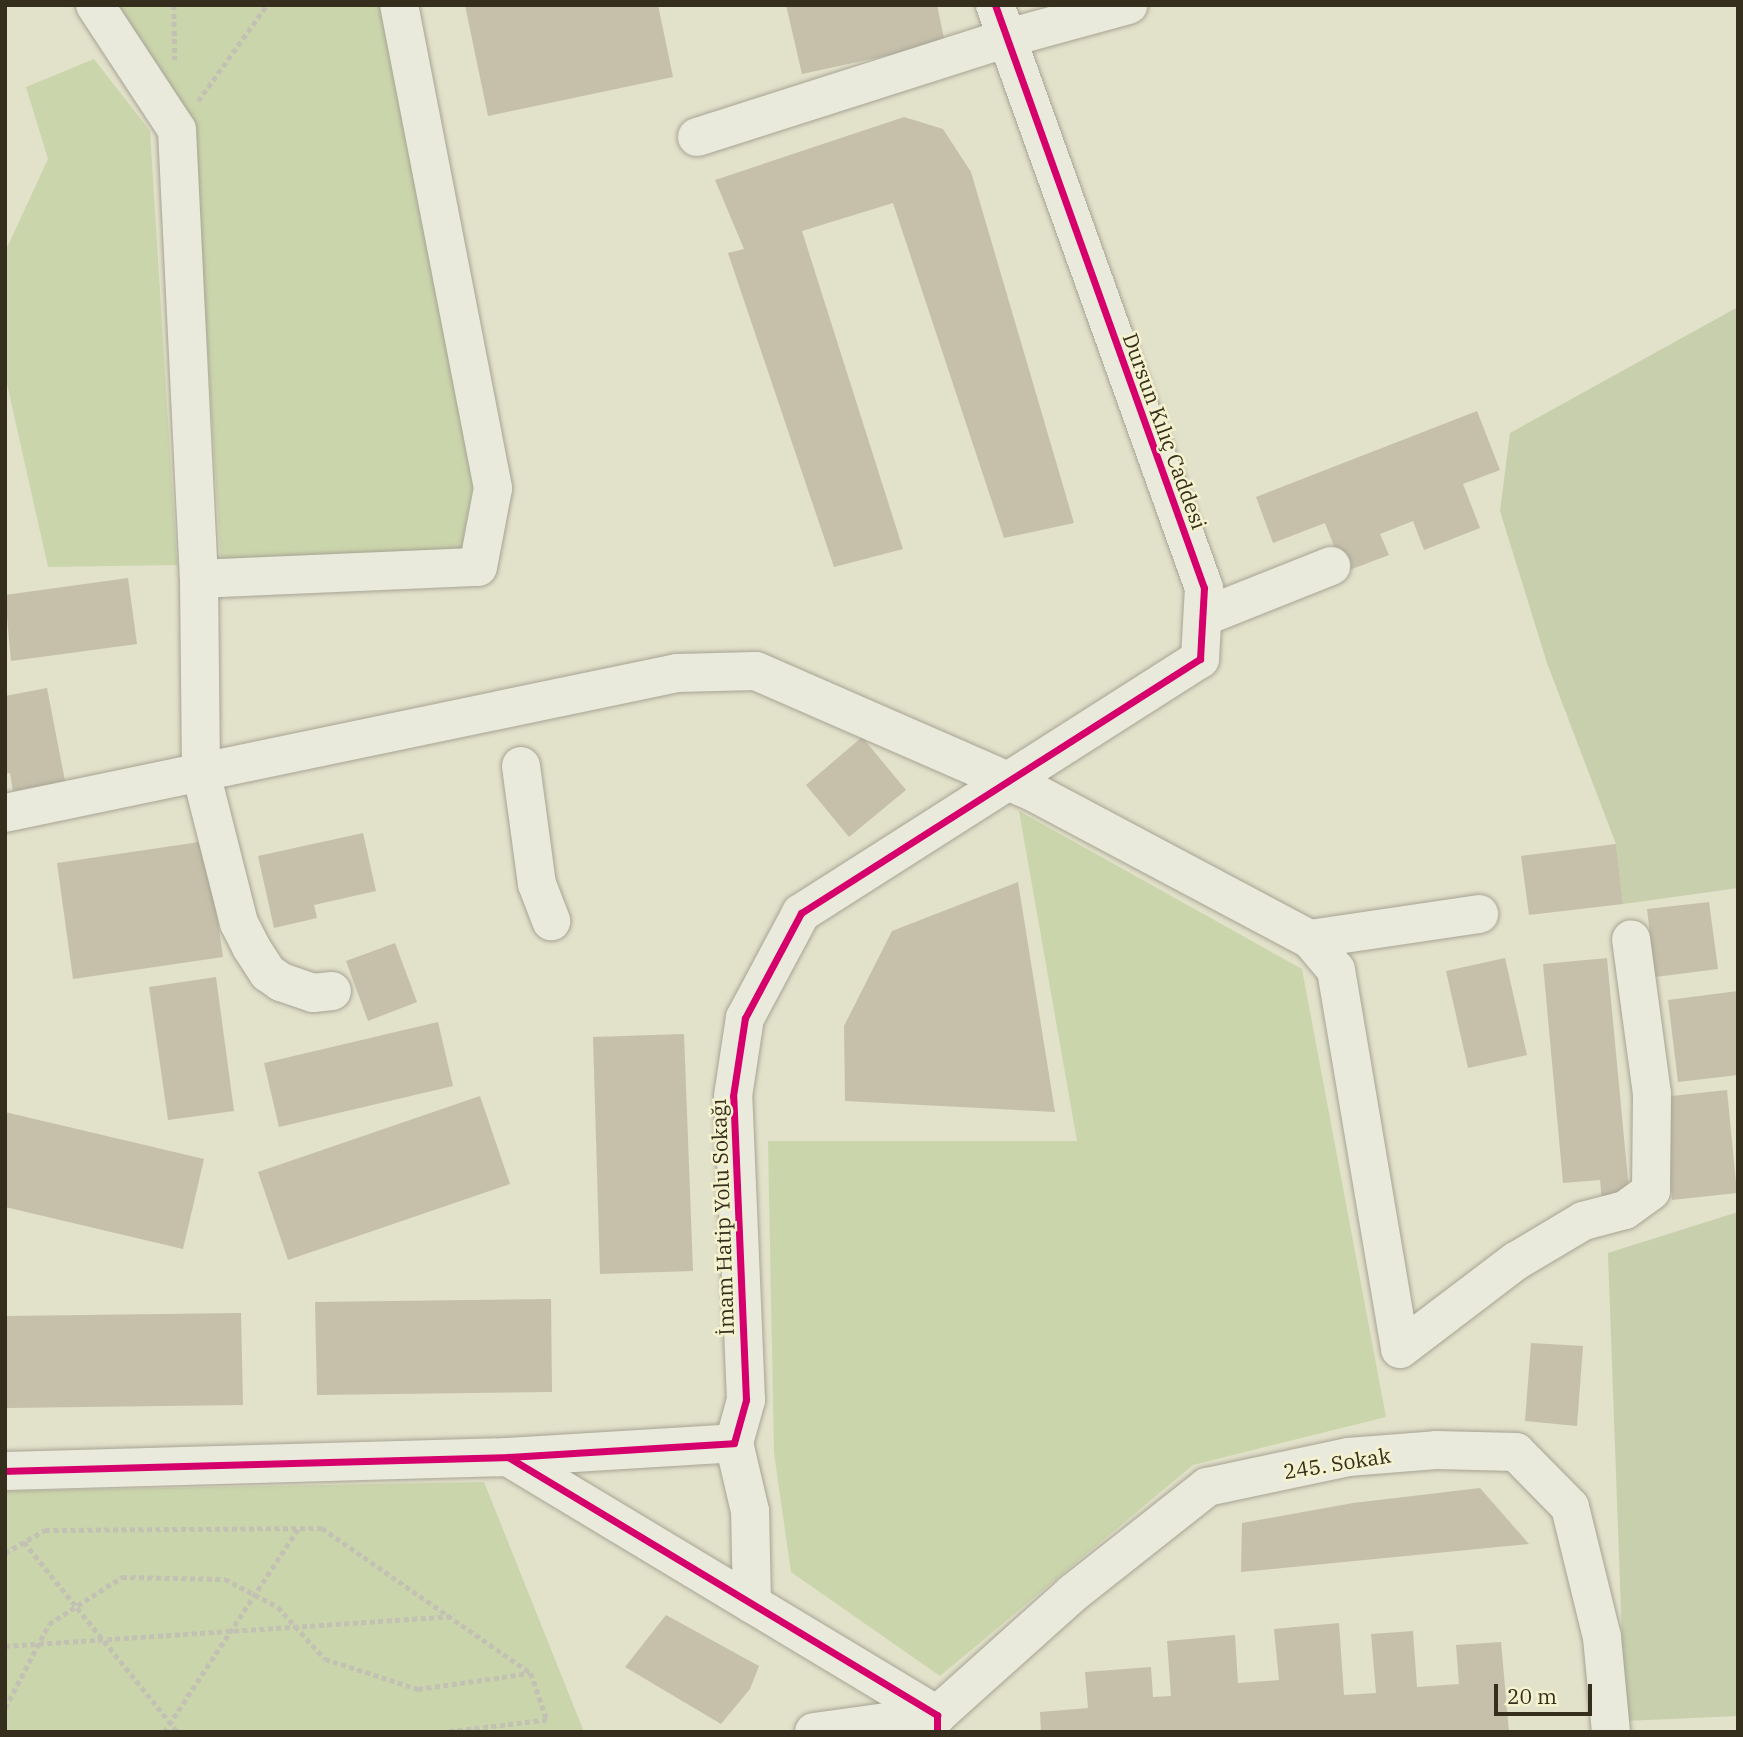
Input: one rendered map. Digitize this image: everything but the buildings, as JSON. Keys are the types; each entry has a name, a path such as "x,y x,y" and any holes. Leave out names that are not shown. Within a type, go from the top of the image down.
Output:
{"street":[{"path":"95,5 177,130 200,579 201,773 239,923 251,947 268,973 281,982 313,993 332,992"},
{"path":"200,579 478,566 493,488 400,5"},
{"path":"697,137 1000,22 1128,5"},
{"name":"Dursun Kılıç Caddesi","path":"1000,22 1205,587 1200,659 1010,782"},
{"path":"1203,617 1331,566"},
{"path":"5,813 677,673 756,671 1010,782 1310,939 1336,971 1400,1349 1516,1261 1583,1221 1625,1210 1651,1191 1652,1094 1631,939"},
{"path":"521,766 537,884 551,921"},
{"name":"İmam Hatip Yolu Sokağı","path":"734,1443 746,1400 733,1096 745,1018 802,913 1010,782"},
{"path":"1310,939 1359,928 1479,914"},
{"path":"5,1471 508,1457 734,1443 750,1511 752,1604"},
{"name":"245. Sokak","path":"937,1723 1073,1593 1207,1487 1348,1457 1436,1450 1516,1452 1570,1507 1602,1637 1611,1732"},
{"path":"508,1457 752,1604 937,1723"},
{"path":"814,1732 937,1723"}],"path":[{"path":"177,130 267,5"},
{"path":"164,1732 299,1528"},
{"path":"5,1553 45,1530 322,1528 456,1616 531,1673 547,1720 447,1732"},
{"path":"24,1542 178,1732"},
{"path":"5,1708 49,1624 122,1577 225,1578 278,1608 325,1659 418,1689 531,1673"},
{"path":"5,1646 456,1616"}],"green space":[{"path":"116,5 382,5 473,487 461,551 221,561 194,135"},
{"path":"94,59 150,131 177,565 48,567 5,375 5,252 48,159 26,87"},
{"path":"1738,307 1738,888 1623,904 1616,844 1547,663 1500,511 1510,433"},
{"path":"1019,811 1302,969 1386,1417 1193,1465 940,1676 791,1572 774,1453 768,1141 1077,1141"},
{"path":"1738,1212 1738,1716 1625,1721 1608,1253"},
{"path":"484,1482 584,1732 5,1732 5,1491"}],"cycle path":[{"path":"5,1471 508,1457 734,1443 746,1400 733,1096 745,1018 801,913 1200,659 1204,588 995,5"},
{"path":"508,1457 937,1715 937,1732"}]}
